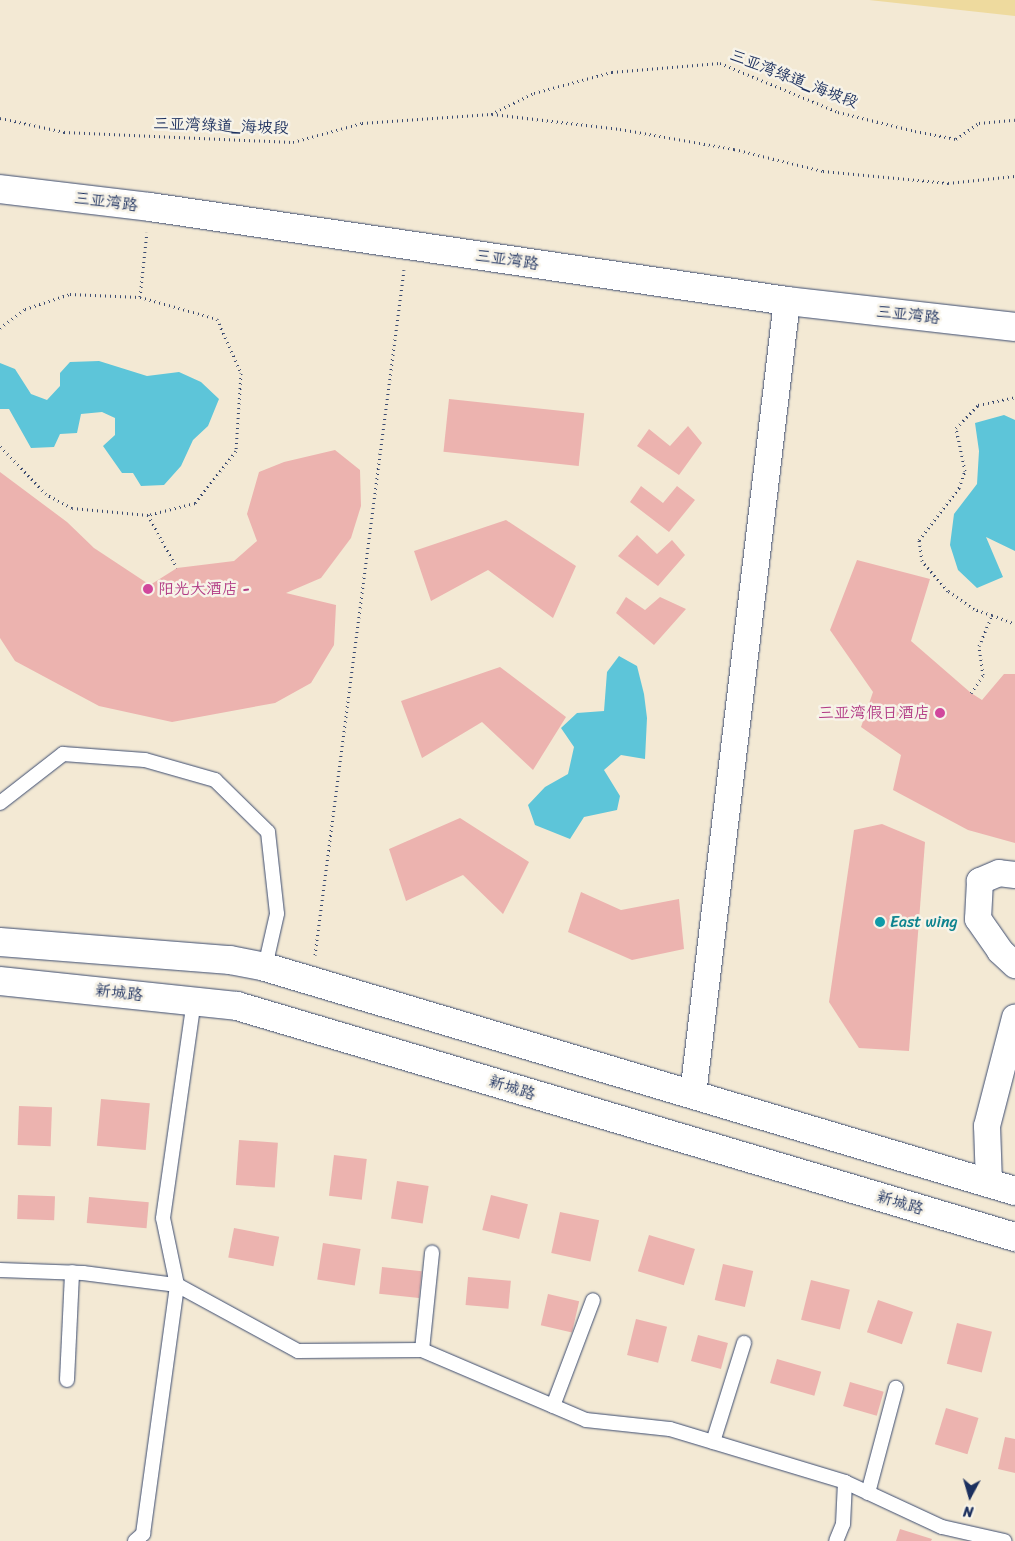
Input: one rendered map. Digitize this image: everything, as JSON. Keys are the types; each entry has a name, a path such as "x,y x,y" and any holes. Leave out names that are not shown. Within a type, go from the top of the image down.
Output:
{"main road":[{"name":"三亚湾路","path":"0,189 150,207 786,301 1015,327"},
{"path":"0,942 230,960 265,967 1015,1191"},
{"name":"新城路","path":"0,981 237,1006 1015,1237"}],"street":[{"path":"693,1095 786,301"},
{"path":"1015,875 1000,873 980,881 978,919 1000,951 1015,965"},
{"path":"988,1183 987,1126 1015,1018"}],"lane":[{"path":"0,803 63,754 145,760 215,780 268,832 277,914 265,967"},
{"path":"136,1541 142,1534 177,1285 163,1218 194,1001"},
{"path":"422,1350 432,1253"},
{"path":"0,1270 72,1272 177,1285 298,1350 422,1350 586,1420 670,1429 845,1482 942,1527 1004,1541"},
{"path":"67,1380 72,1272"},
{"path":"553,1406 593,1300"},
{"path":"713,1442 744,1343"},
{"path":"868,1493 896,1388"},
{"path":"836,1541 843,1524 845,1482"}],"path":[{"name":"三亚湾绿道_海坡段","path":"0,118 64,132 293,142 362,123 491,114 534,92 612,72 720,64 838,112 956,139 979,123 1015,120"},
{"path":"491,114 648,134 734,149 823,171 948,182 1015,176"},
{"path":"140,297 150,207"},
{"path":"312,981 407,245"},
{"path":"0,328 25,309 70,294 140,297 217,319 241,373 236,451 195,503 148,515 72,508 46,494 0,446"},
{"path":"1015,397 978,405 956,428 965,471 960,488 919,540 922,561 948,591 974,609 1015,624"},
{"path":"148,515 177,568"},
{"path":"971,693 983,675 979,646 992,615"}],"sand":[{"path":"869,0 1015,0 1015,16"}],"water":[{"path":"99,361 147,376 179,372 201,382 219,399 208,426 193,440 181,466 164,485 141,486 133,473 122,473 103,446 115,435 115,418 102,412 81,414 77,433 60,434 54,447 31,448 9,409 0,409 0,363 15,369 31,394 47,400 60,386 60,373 70,362"},
{"path":"1004,415 1015,420 1015,551 986,537 1003,577 977,588 958,570 950,545 954,514 977,484 979,451 975,423"},
{"path":"619,656 637,666 644,694 647,718 645,759 621,755 604,770 620,796 617,810 584,817 570,839 535,825 528,805 545,787 568,774 574,747 561,728 577,713 604,711 607,672"}],"building":[{"path":"449,399 584,413 579,466 443,452"},
{"path":"688,426 702,443 679,475 637,446 649,429 670,446"},
{"name":"阳光大酒店 -","path":"335,450 360,470 361,506 351,538 321,578 286,593 336,605 334,645 311,683 275,703 172,722 99,706 15,661 0,638 0,472 67,522 94,548 150,585 177,568 234,561 257,541 247,514 259,472 284,462"},
{"path":"641,486 663,503 677,486 695,500 669,532 630,502"},
{"path":"506,520 576,566 553,618 488,570 431,601 414,551"},
{"path":"637,535 657,554 672,540 685,555 658,586 618,556"},
{"name":"三亚湾假日酒店","path":"857,560 930,579 911,641 971,693 982,700 1004,674 1015,674 1015,843 968,830 893,790 901,755 861,727 873,692 830,630"},
{"path":"626,597 645,610 660,597 686,609 654,645 616,613"},
{"path":"500,667 566,717 533,770 482,722 422,758 401,701"},
{"path":"460,818 529,862 503,914 463,875 406,901 389,849"},
{"name":"East wing","path":"882,824 925,842 909,1051 859,1048 829,1002 854,830"},
{"path":"581,892 621,910 679,899 684,949 632,960 568,932"},
{"path":"101,1099 150,1103 146,1150 97,1146"},
{"path":"19,1106 52,1107 51,1146 18,1145"},
{"path":"239,1140 278,1143 275,1188 236,1185"},
{"path":"334,1155 367,1159 362,1200 329,1196"},
{"path":"397,1181 429,1186 423,1224 391,1219"},
{"path":"18,1195 55,1196 54,1220 17,1219"},
{"path":"491,1195 528,1204 519,1239 482,1230"},
{"path":"89,1197 149,1202 147,1228 87,1223"},
{"path":"560,1212 599,1220 590,1261 551,1253"},
{"path":"234,1228 279,1237 273,1266 228,1257"},
{"path":"649,1235 695,1249 684,1285 638,1271"},
{"path":"323,1243 361,1249 355,1285 317,1280"},
{"path":"723,1264 753,1271 745,1307 715,1300"},
{"path":"382,1267 422,1271 419,1298 379,1294"},
{"path":"468,1277 511,1281 508,1309 466,1305"},
{"path":"811,1280 850,1290 840,1329 801,1320"},
{"path":"548,1294 579,1301 572,1332 541,1325"},
{"path":"878,1300 913,1312 902,1344 867,1332"},
{"path":"636,1319 667,1327 658,1363 627,1355"},
{"path":"957,1323 992,1332 982,1372 947,1364"},
{"path":"698,1335 728,1343 721,1369 691,1361"},
{"path":"777,1359 821,1372 814,1396 770,1383"},
{"path":"850,1382 884,1392 877,1416 843,1406"},
{"path":"946,1408 979,1418 967,1454 935,1444"},
{"path":"1005,1437 1015,1439 1015,1473 998,1469"},
{"path":"900,1529 932,1539 931,1541 896,1541"}],"place":[{"name":"阳光大酒店 -","path":"148,589"},
{"name":"三亚湾假日酒店","path":"940,713"},
{"name":"East wing","path":"880,922"}]}
